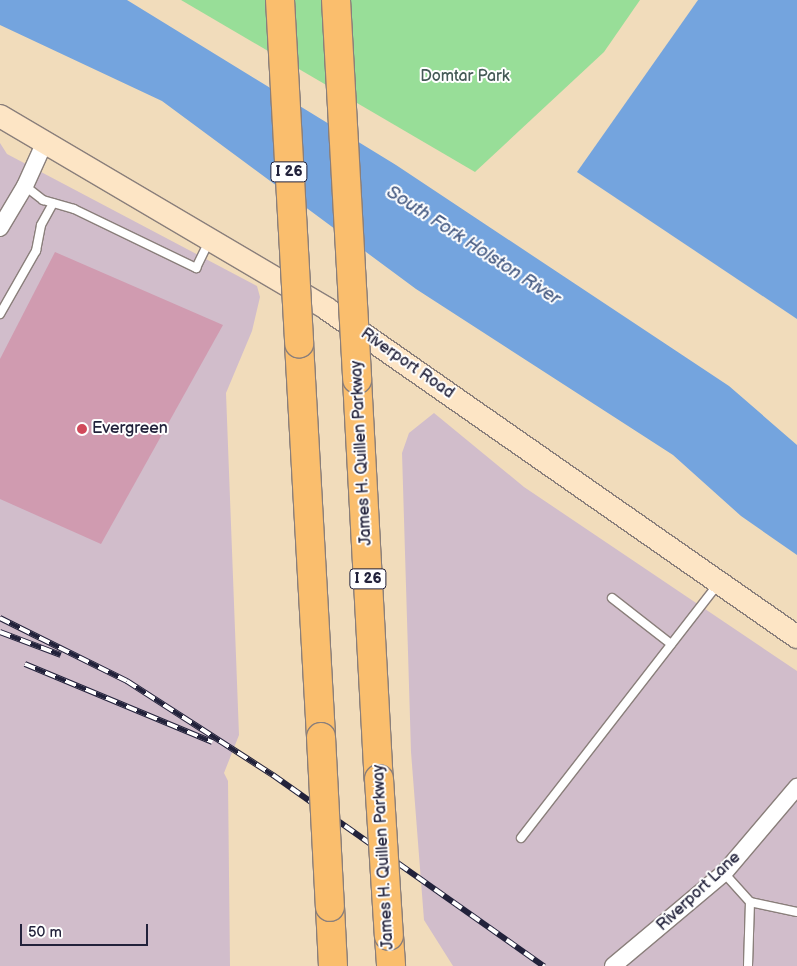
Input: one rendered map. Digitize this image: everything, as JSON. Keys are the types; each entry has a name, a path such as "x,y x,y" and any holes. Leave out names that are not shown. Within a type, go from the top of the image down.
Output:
{"highway":[{"name":"I 26","path":"280,0 333,966"},
{"name":"James H. Quillen Parkway","path":"336,0 390,966"}],"main road":[{"name":"Riverport Road","path":"0,116 44,144 210,238 415,368 718,584 797,637"}],"street":[{"path":"0,228 25,186 44,144"},
{"name":"Riverport Lane","path":"613,966 724,873 797,787"}],"lane":[{"path":"25,186 42,200 74,209 196,268 210,238"},
{"path":"0,314 36,251 42,225 53,203"},
{"path":"521,838 718,584"},
{"path":"612,598 671,644"},
{"path":"724,873 750,902 797,912"},
{"path":"748,966 750,902"}],"shaded area":[{"path":"0,143 7,154 257,286 260,297 252,331 226,393 239,735 224,773 228,781 230,966 0,966"},
{"path":"434,413 524,487 797,671 797,966 453,966 424,920 411,752 402,453 409,433"}],"green space":[{"name":"Domtar Park","path":"181,0 640,0 604,52 475,172"}],"water":[{"name":"South Fork Holston River","path":"0,0 127,0 396,165 729,386 797,445 797,555 741,516 673,455 416,289 162,101 0,25"},
{"path":"698,0 797,0 797,319 577,172"}],"building":[{"name":"Evergreen","path":"55,252 223,325 101,544 0,499 0,359"}],"railway":[{"path":"0,618 127,681 273,775 544,966"},
{"path":"0,632 61,655"},
{"path":"25,664 212,742"}],"place":[{"name":"Evergreen","path":"82,429"}]}
